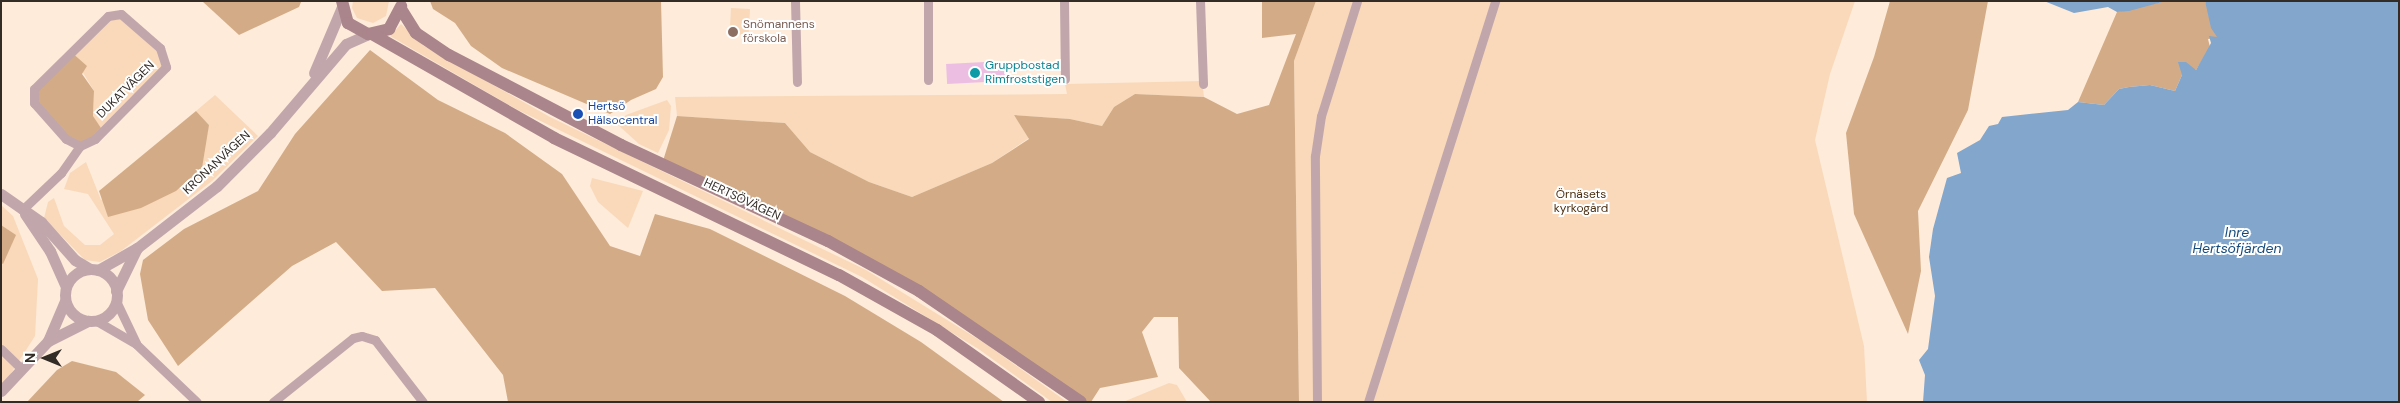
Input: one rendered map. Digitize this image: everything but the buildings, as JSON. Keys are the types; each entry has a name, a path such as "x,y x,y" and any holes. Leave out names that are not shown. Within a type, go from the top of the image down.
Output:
{"main road":[{"path":"370,34 389,29 401,3"},
{"name":"HERTSÖVÄGEN","path":"401,3 416,33 449,55 621,145 836,246 919,291 1081,402"},
{"name":"HERTSÖVÄGEN","path":"342,4 348,23 554,138 839,275 937,330 1039,402"}],"street":[{"path":"795,1 797,82"},
{"path":"928,1 928,80"},
{"path":"1064,1 1065,79"},
{"path":"1200,1 1203,84"},
{"path":"1318,402 1315,156 1321,116 1357,1"},
{"path":"1368,402 1494,1"},
{"name":"KRONANVÄGEN","path":"306,88 342,4"},
{"name":"DUKATVÄGEN","path":"22,210 68,166 80,146 95,139 166,67 160,48 121,14 108,16 34,89 34,103 66,139 80,146"},
{"name":"KRONANVÄGEN","path":"94,270 137,248 232,172 346,44 370,34"},
{"path":"1,194 41,222 75,260 110,277 136,344"},
{"path":"22,210 50,251 66,288 65,302 48,341"},
{"name":"KRONANVÄGEN","path":"116,296 137,248"},
{"path":"66,288 74,275 94,270"},
{"path":"1,391 48,341 108,315 116,296"},
{"path":"65,302 72,313 136,344 197,402"},
{"path":"273,402 353,338 362,336 375,340 423,402"},
{"path":"1,349 21,368"}],"green space":[{"path":"353,1 389,1 386,16 373,23 357,18 352,8"},
{"name":"Örnäsets kyrkogård","path":"1316,1 1855,1 1830,74 1815,140 1864,346 1867,402 1299,402 1294,61"},
{"path":"731,8 750,9 749,35 730,34"},
{"path":"120,13 163,49 167,69 103,131 93,117 94,91 70,51 106,18"},
{"path":"401,24 424,46 550,117 866,270 986,344 1067,402 1052,402 980,350 862,277 518,110 390,36"},
{"path":"1202,81 1204,97 1135,94 1114,107 1102,126 1070,119 1014,115 1029,138 992,163 912,197 869,182 810,152 785,123 677,116 675,97 1067,94 1065,84"},
{"path":"215,95 258,136 212,181 121,251 100,262 85,260 44,218 48,202 54,198 64,226 85,245 100,245 114,234 88,194 64,189 70,173 86,162 101,200 209,125 196,111"},
{"path":"667,100 671,106 669,130 658,153 639,144 617,124 626,115"},
{"path":"592,178 643,191 628,228 598,202 590,186"},
{"path":"1,205 13,216 38,279 35,336 1,389 1,267 15,235 1,225"},
{"path":"1169,383 1177,385 1187,402 1123,402"}],"shaded area":[{"path":"202,1 301,2 299,7 239,35"},
{"path":"430,1 661,1 663,77 656,89 631,100 610,114 502,68 471,46 455,23 433,9"},
{"path":"1262,1 1316,1 1294,61 1299,402 1211,402 1179,368 1178,317 1154,317 1142,332 1158,377 1100,388 1091,402 1080,402 907,286 662,164 677,116 785,123 810,152 869,182 912,197 992,163 1029,139 1014,115 1070,119 1102,126 1114,107 1135,94 1204,97 1237,114 1269,105 1296,34 1262,38"},
{"path":"1890,1 1988,1 1968,110 1918,211 1921,271 1908,334 1854,214 1846,133 1874,57"},
{"path":"2166,1 2205,1 2218,38 2208,39 2210,47 2196,70 2190,68 2182,75 2175,91 2150,85 2129,87 2119,89 2104,105 2078,102 2117,12"},
{"path":"370,50 438,100 505,133 562,174 610,246 640,256 655,214 710,229 845,296 921,342 1004,402 508,402 503,375 435,288 382,291 336,242 292,266 178,366 148,320 140,274 143,260 184,229 258,191 295,134"},
{"path":"70,51 87,66 82,74 94,91 93,116 103,131 79,145 63,137 32,97"},
{"path":"196,111 209,125 202,168 176,191 141,208 108,217 99,191"},
{"path":"1,225 16,235 3,264 1,263"},
{"path":"72,361 116,372 145,395 137,402 27,402 57,370"}],"water":[{"path":"2044,1 2166,1 2129,11 2117,12 2108,7 2074,13"},
{"name":"Inre Hertsöfjärden","path":"2205,1 2399,1 2399,402 1923,402 1925,375 1919,360 1928,349 1935,296 1929,257 1933,229 1947,178 1961,173 1957,153 1980,140 1989,126 1998,124 2002,117 2068,110 2078,102 2104,105 2119,89 2129,87 2150,85 2175,91 2182,75 2178,62 2186,62 2196,70 2211,43 2209,36 2217,37 2211,28"}],"place":[{"name":"Snömannens förskola","path":"733,32"},
{"name":"Gruppbostad Rimfroststigen","path":"975,73"},
{"name":"Hertsö Hälsocentral","path":"578,114"}]}
